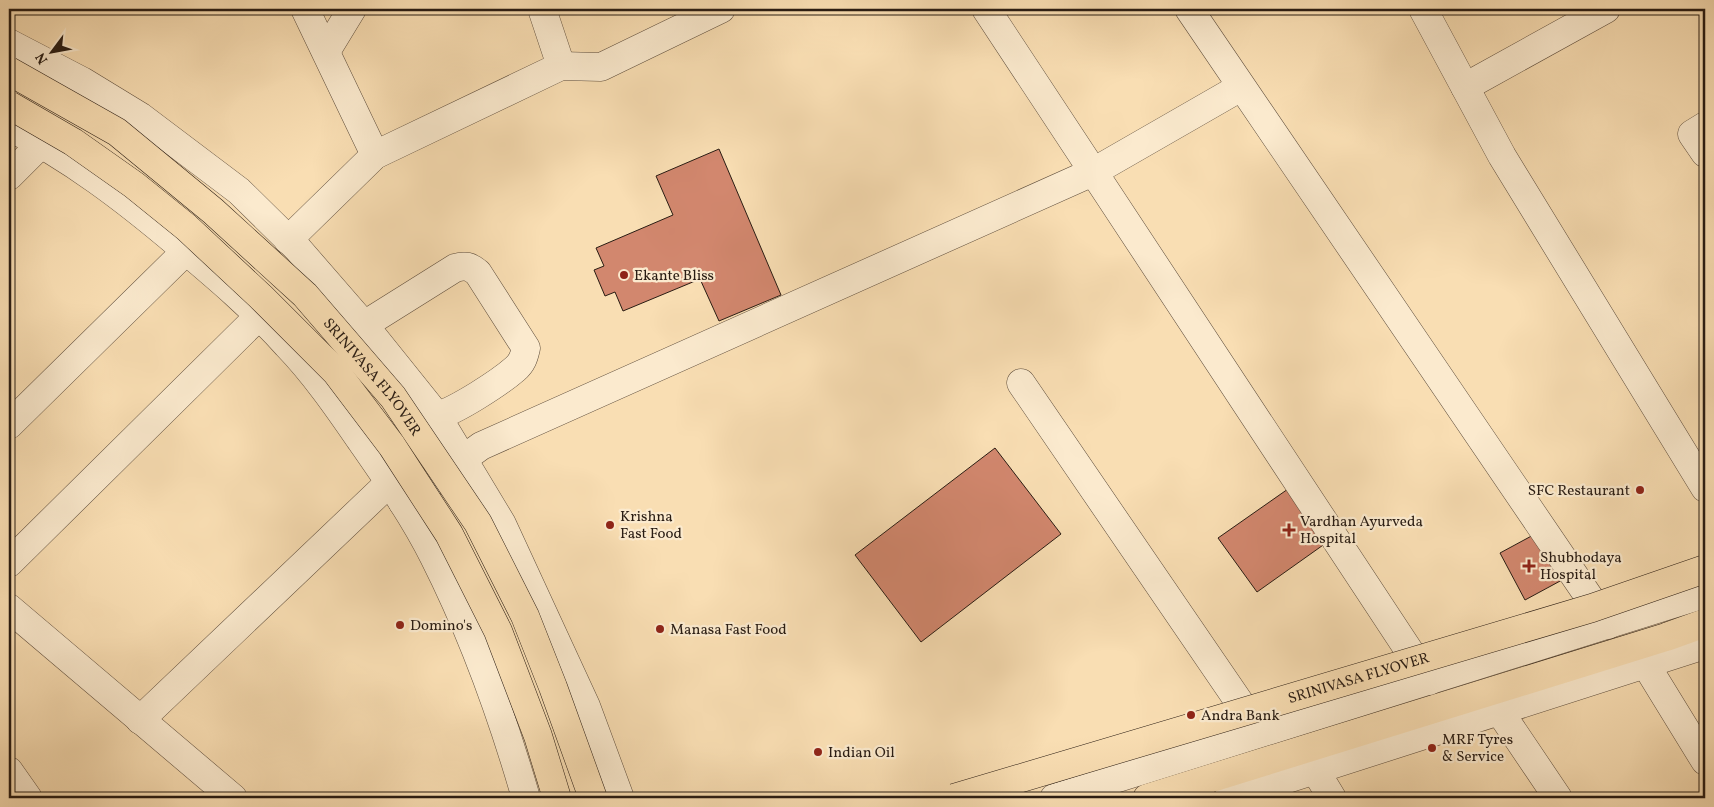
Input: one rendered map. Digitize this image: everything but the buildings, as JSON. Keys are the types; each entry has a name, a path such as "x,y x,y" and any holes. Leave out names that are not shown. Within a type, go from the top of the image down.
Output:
{"main road":[{"name":"SRINIVASA FLYOVER","path":"9,71 117,132 213,211 305,295 393,397 478,523 525,616 593,798"},
{"name":"SRINIVASA FLYOVER","path":"9,106 72,142 134,185 186,227 261,297 336,372 392,446 449,534 498,631 538,736 557,798"},
{"name":"SRINIVASA FLYOVER","path":"954,798 1573,614 1705,569"},
{"path":"1146,798 1657,640 1705,622"}],"street":[{"path":"305,9 375,155"},
{"path":"326,50 352,9"},
{"path":"542,9 561,66"},
{"path":"288,240 375,155 561,66 601,67 721,9"},
{"path":"986,9 1430,681"},
{"path":"1189,9 1608,625"},
{"path":"1423,9 1502,156 1705,488"},
{"path":"1465,87 1606,9"},
{"path":"9,43 82,81 141,117 239,191 288,240 364,325 437,416 502,524 586,706 620,798"},
{"path":"140,720 396,493 463,459 481,446 1093,172 1242,88"},
{"path":"1705,126 1692,134 1705,153"},
{"path":"9,128 41,144 130,203 186,250 289,346 337,406 396,493 434,556 476,650 505,726 526,798"},
{"path":"9,176 41,144"},
{"path":"9,425 186,250"},
{"path":"364,325 455,268 471,267 478,273 526,348 524,359 516,369 452,412 437,416"},
{"path":"9,563 259,316"},
{"path":"1022,383 1261,734"},
{"path":"1054,798 1705,594"},
{"path":"9,608 233,798"},
{"path":"1228,798 1705,645"},
{"path":"1646,665 1705,761"},
{"path":"1500,712 1558,798"},
{"path":"1315,770 1332,798"},
{"path":"9,771 28,798"}],"place":[{"name":"Ekante Bliss","path":"624,275"},
{"name":"SFC Restaurant","path":"1640,490"},
{"name":"Krishna Fast Food","path":"610,525"},
{"name":"Vardhan Ayurveda Hospital","path":"1289,530"},
{"name":"Shubhodaya Hospital","path":"1529,566"},
{"name":"Domino's","path":"400,625"},
{"name":"Manasa Fast Food","path":"660,629"},
{"name":"Andra Bank","path":"1191,715"},
{"name":"MRF Tyres & Service","path":"1432,748"},
{"name":"Indian Oil","path":"818,752"}]}
